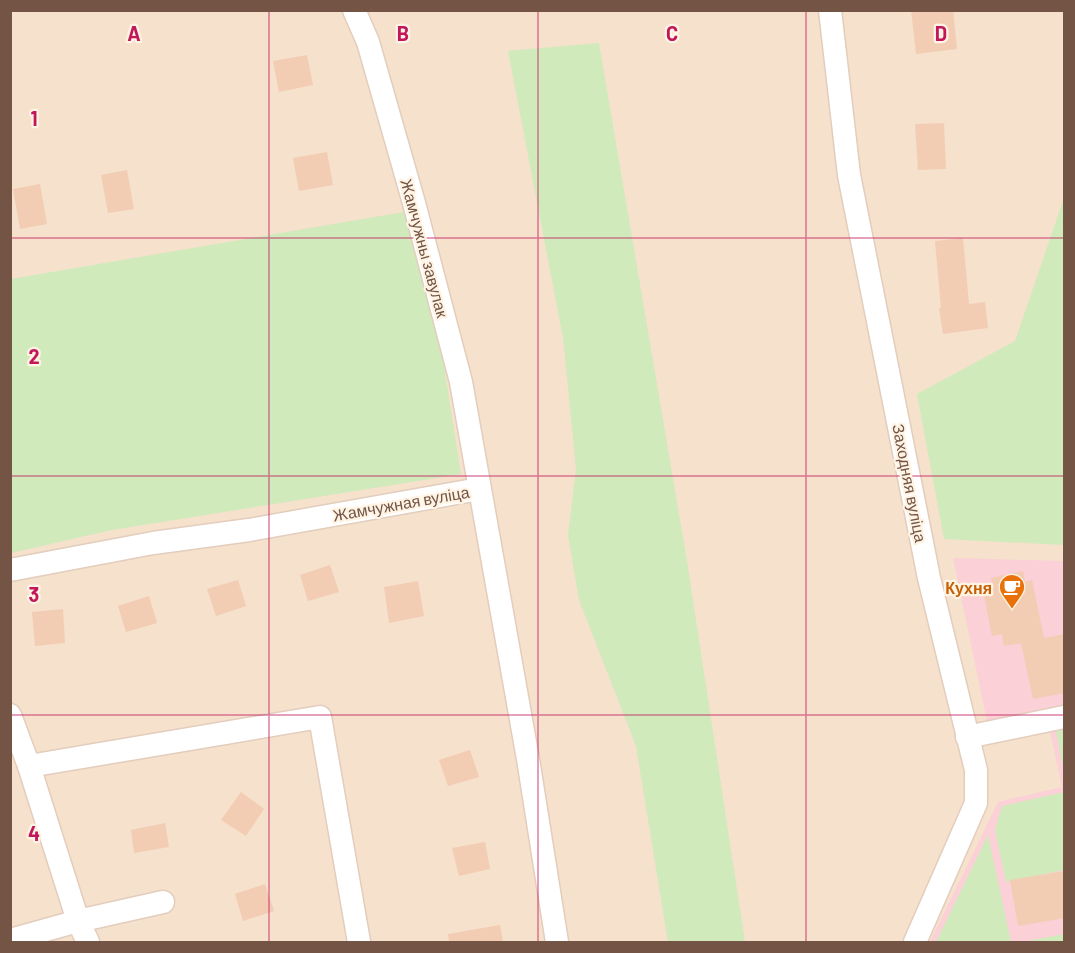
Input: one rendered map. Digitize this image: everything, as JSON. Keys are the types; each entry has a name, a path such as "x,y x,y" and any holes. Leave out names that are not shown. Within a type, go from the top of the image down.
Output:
{"street":[{"name":"Жамчужны завулак","path":"354,10 368,42 414,203 458,371 479,489"},
{"name":"Заходняя вуліца","path":"830,10 849,175 928,578 976,770 976,803 915,942"},
{"name":"Жамчужная вуліца","path":"10,570 153,543 249,530 479,489 528,759 557,942"},
{"path":"10,715 29,766 78,921 88,942"},
{"path":"29,766 321,717 359,942"},
{"path":"967,737 1065,717"},
{"path":"10,940 78,921 163,902"}],"shaded area":[{"path":"10,11 1064,11 1064,942 11,942"},
{"path":"953,558 1064,561 1064,942 930,942 998,802 1062,787 1046,713 988,726"}],"green space":[{"path":"599,43 687,561 745,942 668,942 636,746 579,600 568,535 576,469 563,338 508,51"},
{"path":"1064,198 1064,545 944,539 917,394 1015,341"},
{"path":"404,212 442,353 461,474 112,530 11,553 11,279"},
{"path":"1064,724 1064,772 1055,726"},
{"path":"1064,792 1064,870 1006,882 995,830 1002,806"},
{"path":"988,835 1011,942 936,942"},
{"path":"1064,934 1064,942 1023,942"}],"building":[{"path":"911,10 953,10 957,49 916,54"},
{"path":"307,55 313,85 279,92 273,61"},
{"path":"944,123 946,169 918,170 915,124"},
{"path":"327,152 333,185 299,191 293,158"},
{"path":"127,170 134,209 108,213 101,175"},
{"path":"40,184 47,224 20,229 13,189"},
{"path":"963,238 969,304 985,302 988,328 943,334 935,241"},
{"path":"330,565 339,592 308,601 300,575"},
{"path":"1023,571 1025,582 1032,580 1044,638 1065,634 1065,693 1033,699 1021,643 1004,646 1002,634 992,636 982,586 992,584 991,578"},
{"path":"238,580 246,606 216,616 207,589"},
{"path":"418,581 424,616 389,623 384,587"},
{"path":"149,596 157,623 126,632 118,606"},
{"path":"63,609 65,643 35,646 32,612"},
{"path":"470,750 479,777 448,786 439,760"},
{"path":"241,792 264,809 246,836 221,820"},
{"path":"165,823 169,847 134,853 131,830"},
{"path":"485,842 490,869 459,876 452,848"},
{"path":"1065,871 1065,918 1018,926 1010,880"},
{"path":"265,884 274,911 243,921 235,894"},
{"path":"500,925 503,942 449,942 448,934"}],"place":[{"name":"Кухня","path":"1012,610"}]}
